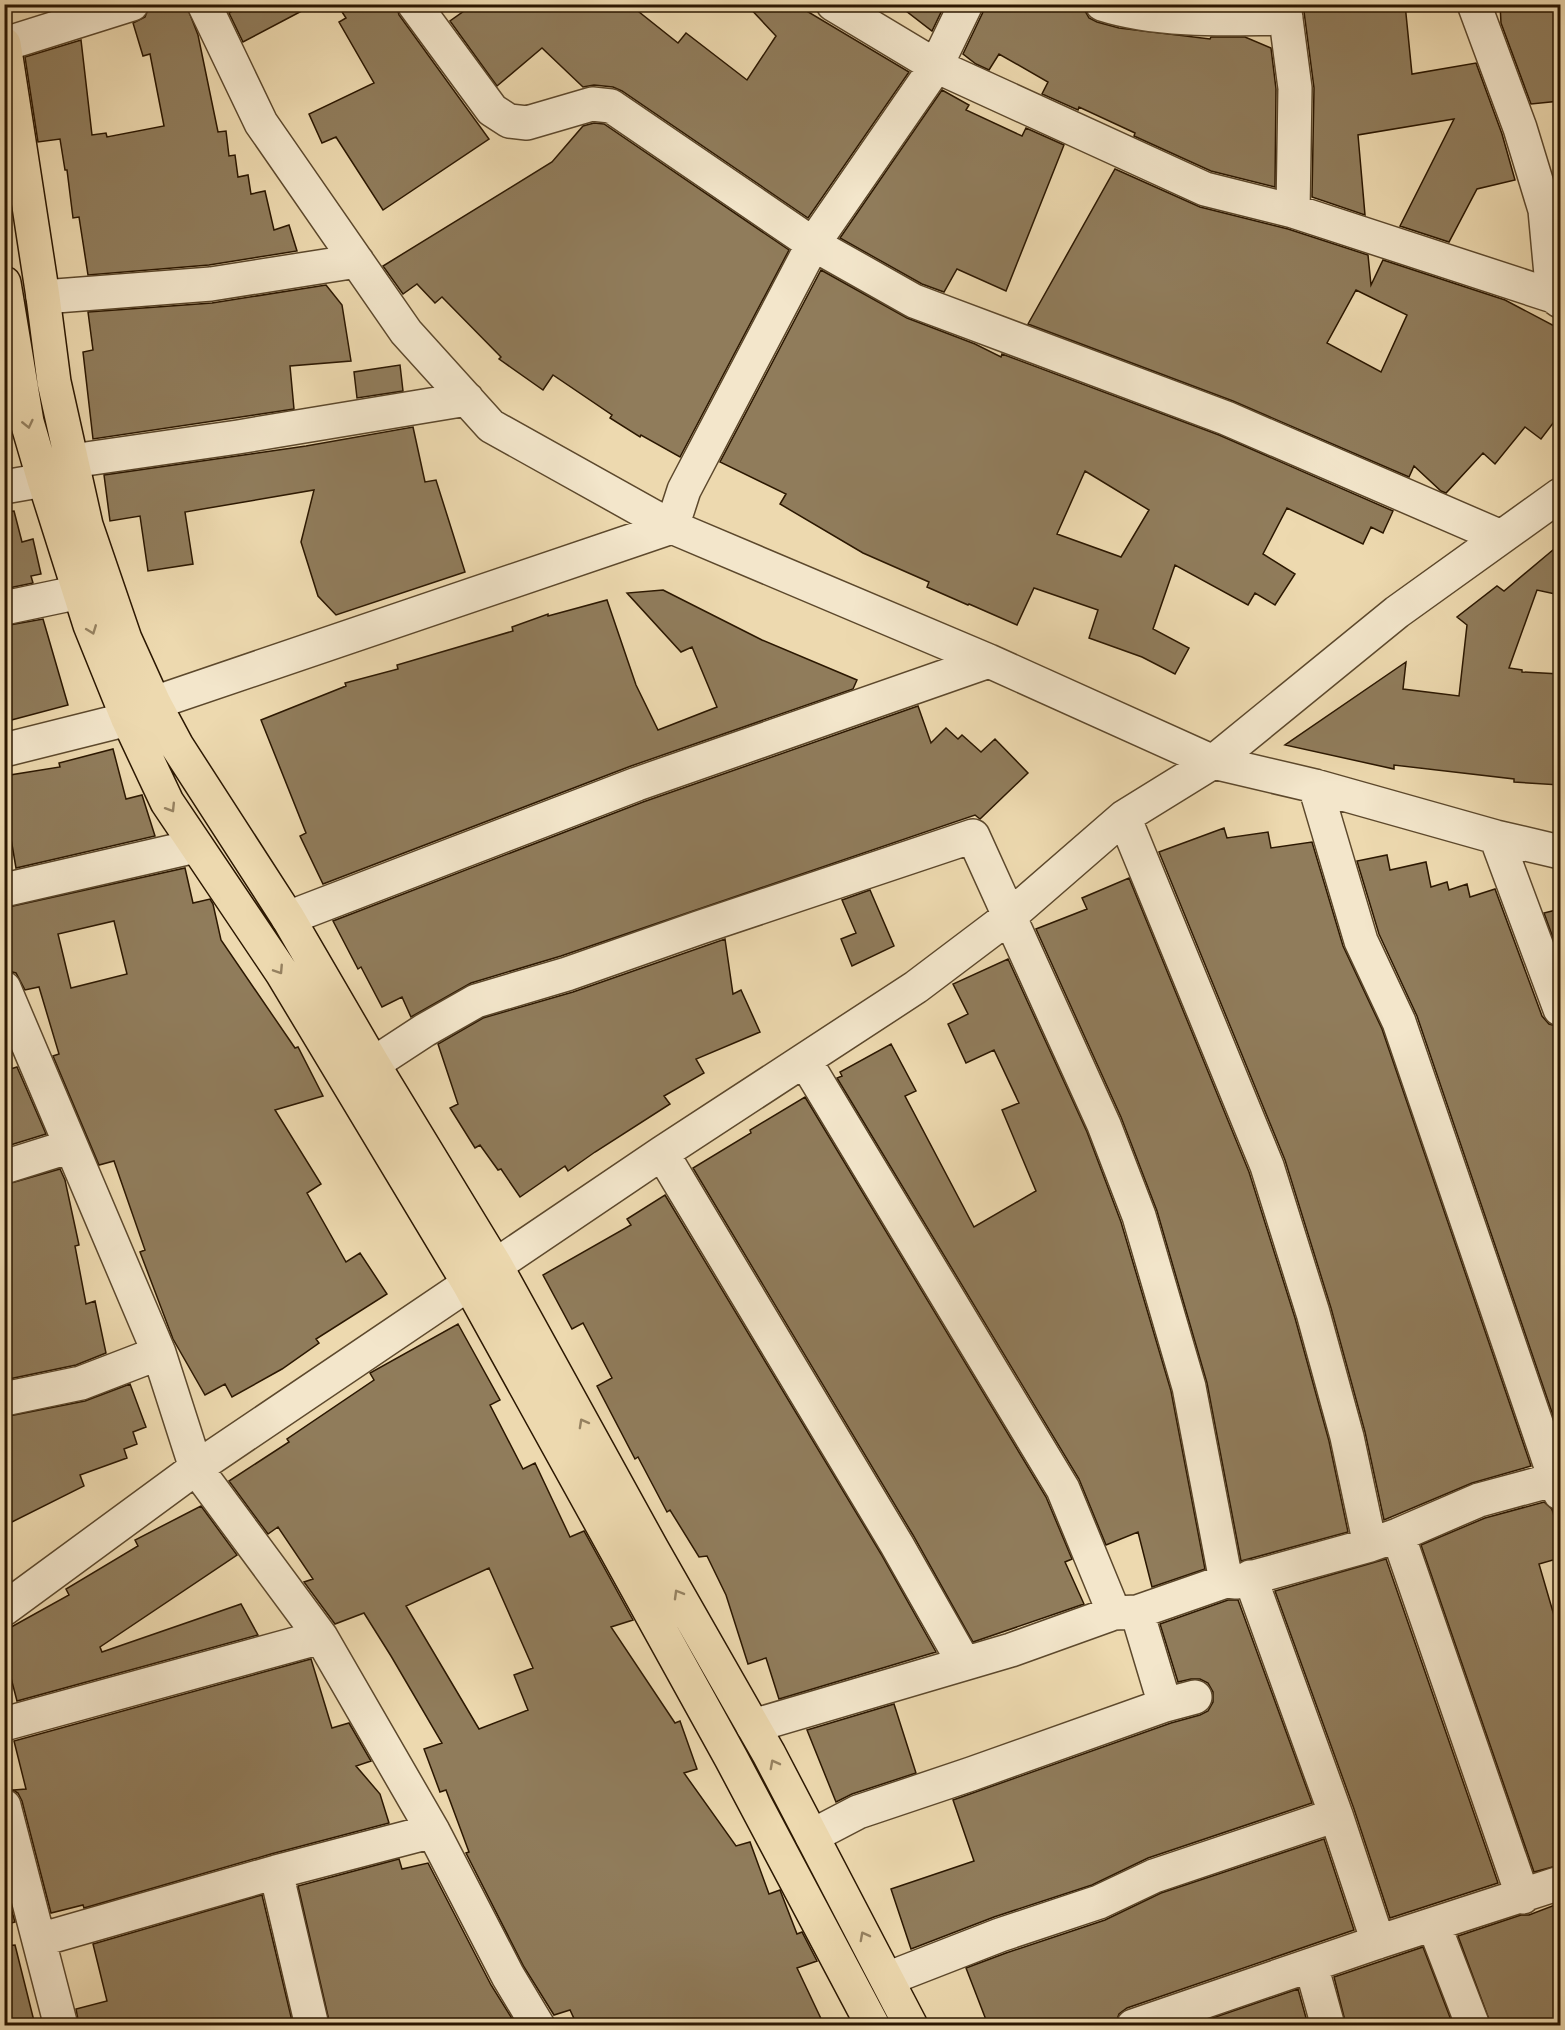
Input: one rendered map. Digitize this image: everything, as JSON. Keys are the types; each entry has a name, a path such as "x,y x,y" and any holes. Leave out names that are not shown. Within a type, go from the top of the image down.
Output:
{"main road":[{"path":"4,44 54,382 86,525 125,639 141,711 167,802 282,973 469,1284 731,1758 873,2025"},
{"path":"6,302 27,422 90,624 141,711 177,746 288,918 373,1064 496,1266 652,1549 753,1726 911,2025"}],"street":[{"path":"4,44 132,4"},
{"path":"204,4 261,123 406,332 491,426 672,527 989,661 1213,762 1315,786 1496,837 1560,852"},
{"path":"414,4 492,110 509,121 528,123 592,104 611,106 813,243 914,301 1226,418 1501,537"},
{"path":"833,4 936,66 1205,189 1293,211 1557,299 1545,210 1520,128 1474,4"},
{"path":"672,527 684,490 813,243 936,66 966,4"},
{"path":"1102,4 1126,12 1217,19 1285,11 1295,88 1293,211"},
{"path":"43,297 212,284 357,261"},
{"path":"72,461 238,437 467,399"},
{"path":"4,487 44,480"},
{"path":"4,1610 196,1468 662,1153 916,987 1010,916 1124,817 1213,762 1396,612 1560,495"},
{"path":"4,750 141,711 672,527"},
{"path":"4,608 80,592"},
{"path":"288,918 637,784 989,661"},
{"path":"753,1726 1011,1650 1238,1579 1384,1540 1479,1500 1559,1484 1466,1222 1399,1022 1361,941 1315,786"},
{"path":"1124,817 1267,1166 1313,1313 1344,1426 1384,1540 1522,1897"},
{"path":"373,1064 425,1030 476,1001 567,974 973,836 1104,1125 1138,1216 1189,1387 1238,1579 1336,1815 1378,1942"},
{"path":"1496,837 1560,1009"},
{"path":"4,890 196,846"},
{"path":"4,988 159,1353 196,1468 321,1637 432,1831 508,1976 538,2025"},
{"path":"805,1061 1063,1489 1126,1613 1180,1700 858,1812 812,1836"},
{"path":"4,1167 71,1146"},
{"path":"662,1153 885,1525 964,1664"},
{"path":"4,1399 81,1383 159,1353"},
{"path":"4,1724 321,1637"},
{"path":"4,1806 61,2025"},
{"path":"887,1979 1000,1935 1099,1902 1154,1876 1336,1815"},
{"path":"39,1940 276,1872 432,1831"},
{"path":"276,1872 312,2025"},
{"path":"1133,2025 1560,1883"},
{"path":"1434,1925 1473,2025"},
{"path":"1311,1965 1328,2025"}],"building":[{"path":"44,4 68,4 46,11"},
{"path":"150,4 186,4 198,35 218,132 226,131 229,156 235,155 238,177 248,175 251,194 265,191 274,230 289,225 297,251 209,265 88,275 79,217 73,218 67,170 65,170 60,139 38,142 25,57 81,40 92,135 106,133 107,137 164,126 150,54 143,56 133,23 145,17"},
{"path":"244,4 315,4 243,42 229,13"},
{"path":"337,4 396,4 399,15 489,139 383,210 336,137 322,143 309,114 374,83 339,22 346,18"},
{"path":"474,4 629,4 678,43 686,33 747,80 776,36 746,4 795,4 909,72 808,218 622,91 613,87 594,85 583,87 542,48 497,86 450,21"},
{"path":"897,4 945,4 932,31"},
{"path":"984,4 1084,4 1089,18 1119,28 1210,39 1211,37 1245,37 1271,48 1276,89 1275,187 1211,171 1134,136 1135,133 1079,107 1078,110 1042,94 1048,82 999,54 989,70 976,64 963,54 983,12"},
{"path":"1303,4 1405,4 1412,74 1476,63 1502,134 1515,180 1477,189 1449,242 1400,226 1454,119 1358,135 1365,215 1312,197 1314,88"},
{"path":"1500,4 1554,4 1560,47 1560,101 1531,104 1501,23"},
{"path":"942,90 969,105 966,110 1022,136 1026,128 1064,145 1006,291 957,269 944,292 922,284 840,238"},
{"path":"594,123 604,124 789,250 680,457 641,435 640,437 610,418 612,415 553,375 543,390 499,359 501,357 442,297 435,303 417,284 403,294 383,266 552,162 583,126"},
{"path":"1115,169 1200,207 1288,229 1368,255 1371,285 1383,260 1505,300 1560,329 1560,414 1541,439 1525,427 1495,464 1483,453 1446,493 1414,466 1409,477 1233,401 1028,324","holes":["1356,290 1407,315 1381,372 1327,343"]},
{"path":"821,270 907,318 975,344 1001,357 1002,354 1219,435 1393,511 1383,533 1371,527 1363,544 1287,508 1263,554 1295,574 1275,605 1255,593 1248,605 1175,565 1153,629 1189,648 1175,674 1142,657 1089,638 1098,610 1034,588 1017,625 927,587 929,582 863,553 780,504 786,494 720,462","holes":["1085,471 1149,510 1121,557 1057,534"]},
{"path":"326,285 342,305 351,361 290,366 294,409 93,439 83,352 93,350 88,312 212,303"},
{"path":"400,365 403,391 357,398 354,372"},
{"path":"413,427 425,482 436,480 465,572 336,615 318,596 301,542 314,490 185,512 193,564 148,571 140,516 110,521 104,475 306,446"},
{"path":"14,511 22,542 33,539 41,574 31,576 33,583 4,589 4,512"},
{"path":"1560,544 1560,595 1537,590 1509,668 1522,670 1522,672 1560,674 1560,785 1514,782 1514,779 1394,765 1394,769 1285,745 1406,662 1403,689 1459,696 1467,625 1457,617 1497,586 1504,591"},
{"path":"663,590 762,640 857,680 853,689 631,766 323,884 300,836 306,833 261,720 346,686 345,683 398,669 397,665 513,631 512,627 548,614 548,616 607,600 636,685 658,730 717,707 692,647 681,652 627,593"},
{"path":"43,619 68,705 4,722 4,626"},
{"path":"918,706 931,743 946,728 958,739 962,735 981,752 995,739 1028,773 980,819 975,815 561,956 471,983 411,1017 402,997 382,1007 361,967 358,969 333,921 643,802"},
{"path":"113,749 126,799 142,795 155,836 16,868 9,827 4,827 4,776 60,767 59,763"},
{"path":"1224,828 1227,838 1268,832 1271,848 1312,842 1343,946 1382,1029 1531,1466 1472,1483 1384,1520 1365,1432 1331,1308 1285,1160 1159,852"},
{"path":"1387,855 1390,870 1426,862 1431,887 1447,882 1449,890 1467,884 1470,897 1495,889 1542,1016 1549,1024 1560,1027 1560,1436 1417,1016 1379,934 1357,861"},
{"path":"185,868 193,903 210,899 221,940 295,1048 298,1047 323,1096 275,1110 321,1184 307,1193 346,1262 360,1253 387,1294 316,1339 319,1343 282,1369 232,1397 225,1384 205,1395 173,1339 140,1252 145,1250 114,1161 99,1165 53,1056 59,1054 39,987 25,990 16,973 4,970 4,908","holes":["114,921 127,974 71,988 58,934"]},
{"path":"1129,878 1249,1172 1295,1318 1329,1441 1348,1532 1241,1561 1207,1383 1157,1211 1121,1117 1036,929 1087,909 1082,898"},
{"path":"870,890 894,946 852,966 841,939 856,933 842,900"},
{"path":"1560,909 1560,957 1544,913"},
{"path":"725,939 733,994 741,990 760,1032 696,1059 704,1073 664,1096 670,1104 568,1171 565,1166 520,1197 501,1169 498,1170 480,1145 475,1148 450,1108 458,1104 438,1044 483,1018 573,992"},
{"path":"1008,959 1087,1132 1121,1222 1171,1391 1205,1569 1152,1587 1138,1532 1106,1545 1079,1479 837,1078 842,1076 840,1072 891,1044 916,1091 905,1096 974,1227 1036,1191 1002,1110 1019,1103 994,1050 966,1063 948,1024 968,1014 953,984"},
{"path":"17,1067 46,1134 4,1147 4,1071"},
{"path":"805,1097 1046,1497 1072,1559 1065,1562 1084,1604 973,1642 913,1535 693,1168"},
{"path":"60,1169 65,1180 79,1245 75,1246 86,1304 95,1301 106,1353 76,1365 4,1380 4,1185"},
{"path":"665,1195 881,1554 936,1652 779,1699 766,1658 748,1664 726,1595 707,1556 699,1557 670,1510 667,1512 638,1457 635,1459 597,1386 612,1378 583,1323 572,1329 543,1275 631,1225 627,1219"},
{"path":"458,1324 500,1400 490,1405 523,1469 535,1463 570,1537 584,1531 633,1620 611,1627 675,1723 680,1721 697,1769 684,1773 736,1846 750,1842 769,1894 780,1890 797,1934 802,1932 817,1961 797,1968 824,2025 577,2025 570,2010 554,2015 524,1967 466,1853 469,1852 446,1790 440,1792 424,1749 442,1743 391,1656 364,1613 335,1624 304,1582 313,1579 278,1527 268,1534 229,1481 289,1442 287,1439 374,1380 370,1373","holes":["489,1568 533,1668 514,1675 528,1710 479,1729 406,1606"]},
{"path":"130,1384 146,1427 133,1432 137,1444 124,1449 127,1458 80,1475 84,1486 4,1526 4,1417 85,1401"},
{"path":"1544,1502 1552,1509 1560,1537 1560,1558 1539,1564 1560,1636 1560,1865 1534,1872 1421,1545 1485,1518"},
{"path":"201,1506 237,1555 100,1647 102,1652 241,1604 258,1635 17,1701 4,1651 4,1631 69,1595 66,1589 138,1546 135,1540"},
{"path":"1386,1559 1498,1883 1390,1918 1354,1809 1275,1591"},
{"path":"1228,1600 1238,1600 1312,1803 1148,1858 1092,1885 994,1917 911,1949 891,1889 974,1861 953,1800 1208,1711 1213,1702 1213,1692 1208,1683 1200,1679 1178,1682 1160,1624"},
{"path":"311,1659 332,1728 349,1723 371,1761 356,1766 380,1794 389,1823 271,1854 84,1908 83,1905 51,1913 22,1801 18,1793 13,1790 26,1789 14,1741"},
{"path":"894,1704 916,1773 852,1794 836,1802 807,1730"},
{"path":"1324,1839 1354,1930 1127,2008 1119,2014 1115,2025 988,2025 966,1968 1105,1920 1161,1893"},
{"path":"399,1859 402,1869 428,1863 491,1985 516,2025 330,2025 298,1886"},
{"path":"4,1883 15,1922 4,1925"},
{"path":"262,1895 293,2025 79,2025 76,2009 107,2001 93,1944"},
{"path":"1560,1903 1560,2025 1491,2025 1458,1936 1521,1915 1529,1915"},
{"path":"15,1945 35,2025 4,2025 4,1946"},
{"path":"1423,1947 1453,2025 1346,2025 1334,1977"},
{"path":"1298,1989 1308,2025 1192,2025"}]}
